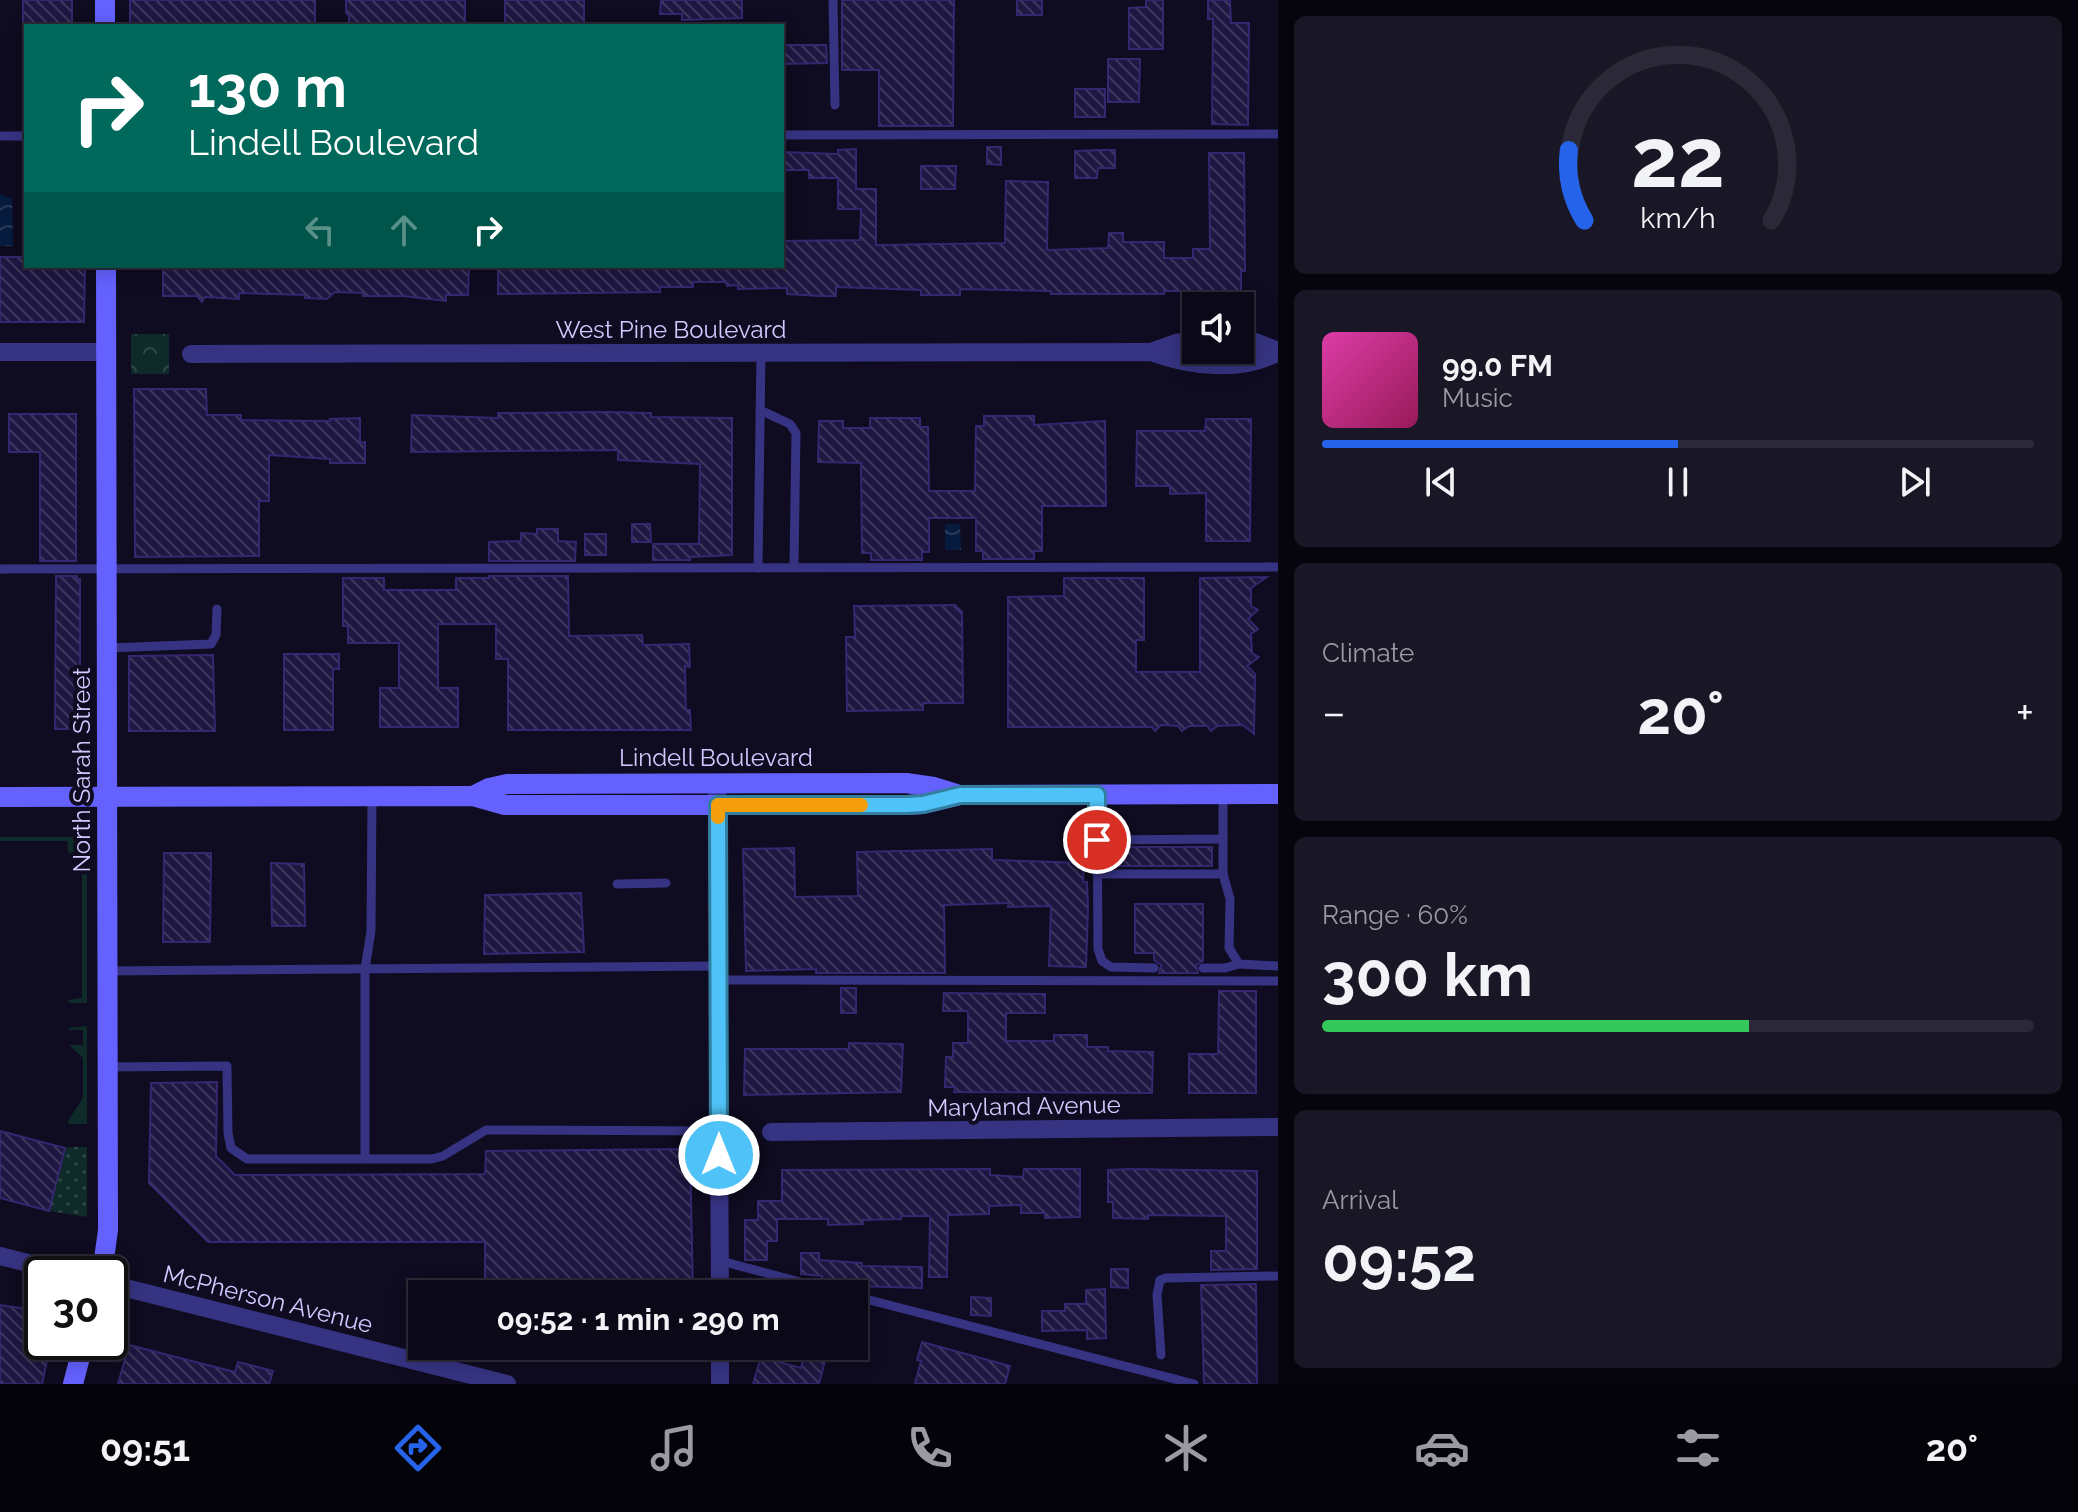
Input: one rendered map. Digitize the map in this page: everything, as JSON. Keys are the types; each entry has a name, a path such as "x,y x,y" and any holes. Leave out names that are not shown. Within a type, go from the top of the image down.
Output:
{"main road":[{"path":"105,0 105,24"},
{"name":"North Sarah Street","path":"105,1256 106,268"},
{"name":"Lindell Boulevard","path":"473,796 507,784 717,783 906,783 960,795"},
{"name":"Lindell Boulevard","path":"0,797 473,796 505,805 718,805 923,804 960,795 1278,794"},
{"path":"73,1384 79,1360"}],"street":[{"name":"West Pine Boulevard","path":"1151,352 1182,342"},
{"name":"West Pine Boulevard","path":"1254,342 1278,352"},
{"path":"0,352 106,352"},
{"name":"West Pine Boulevard","path":"191,354 1151,352 1191,364 1245,363 1278,352"},
{"path":"717,783 720,1280"},
{"name":"Maryland Avenue","path":"771,1132 1278,1127"},
{"path":"0,1256 24,1262"},
{"name":"McPherson Avenue","path":"128,1289 507,1384"},
{"path":"720,1360 720,1384"}],"lane":[{"path":"833,0 835,105"},
{"path":"784,135 1278,134"},
{"path":"0,136 24,136"},
{"path":"758,568 761,353"},
{"path":"760,410 790,424 796,433 794,567"},
{"path":"0,569 1278,567"},
{"path":"107,648 211,644 216,635 217,609"},
{"path":"1223,794 1223,874 1230,899 1229,948 1239,964"},
{"path":"1097,795 1098,949 1102,961 1111,967 1154,968"},
{"path":"365,1158 365,969 371,931 372,796"},
{"path":"1097,840 1190,843 1223,839"},
{"path":"1097,874 1130,870 1190,870 1223,874"},
{"path":"617,884 666,883"},
{"path":"1203,968 1225,968 1239,964 1278,966"},
{"path":"107,971 365,969 1278,981"},
{"path":"107,1067 227,1066 231,1148 247,1159 431,1159 443,1156 486,1130 719,1131"},
{"path":"719,1261 792,1280"},
{"path":"1161,1355 1157,1295 1160,1280 1278,1276"},
{"path":"868,1300 1194,1384"}],"green space":[{"path":"131,334 169,334 169,374 131,374"},
{"path":"0,837 87,837 87,1003 69,1003 68,1000 82,998 82,856 69,856 67,841 0,841"},
{"path":"87,1026 87,1124 69,1124 83,1098 83,1058 69,1045 83,1045 83,1030 68,1028"},
{"path":"87,1147 87,1217 49,1211 65,1148"}],"water":[{"path":"0,194 12,199 13,246 0,246"},
{"path":"945,524 960,524 961,550 945,550"}],"building":[{"path":"23,0 72,0 72,24 23,26"},
{"path":"130,0 315,0 315,24 130,24"},
{"path":"346,0 465,0 465,24 349,24"},
{"path":"505,0 584,0 584,24 505,24"},
{"path":"661,0 742,0 742,18 682,20 682,14 660,14"},
{"path":"842,0 954,0 953,126 879,126 879,70 842,70"},
{"path":"1017,0 1042,0 1042,15 1017,15"},
{"path":"1146,0 1163,0 1163,49 1129,49 1129,8 1146,7"},
{"path":"1208,0 1230,0 1231,23 1249,23 1248,125 1212,124 1213,19 1208,19"},
{"path":"784,45 826,45 827,63 784,64"},
{"path":"1108,59 1140,59 1139,102 1108,102"},
{"path":"1075,89 1105,89 1105,117 1075,117"},
{"path":"987,147 1001,147 1001,165 987,164"},
{"path":"856,149 856,189 876,189 876,245 1005,243 1006,181 1048,182 1047,250 1108,248 1109,233 1123,233 1123,242 1164,242 1164,258 1193,258 1193,249 1210,249 1209,153 1244,153 1245,271 1241,271 1241,292 1051,294 1051,291 960,289 960,295 921,295 921,290 836,287 836,296 821,296 787,294 787,288 738,289 738,285 727,286 726,282 693,282 693,287 660,287 660,292 498,294 498,268 784,268 784,241 860,240 861,209 838,209 838,178 809,178 809,170 784,170 784,152 838,154 838,150"},
{"path":"1115,150 1115,168 1098,168 1097,178 1075,178 1075,151"},
{"path":"921,166 956,166 955,189 921,189"},
{"path":"0,257 24,257 24,268 85,268 84,322 0,322"},
{"path":"163,268 469,268 468,295 446,295 446,301 335,292 327,299 305,298 305,295 239,293 239,299 205,297 202,302 197,296 163,296"},
{"path":"134,389 206,389 207,415 241,415 241,420 330,421 360,418 360,443 365,442 365,463 330,463 330,459 269,455 269,501 259,501 259,556 135,557"},
{"path":"498,413 651,413 651,417 732,418 732,555 653,560 653,544 699,544 700,464 618,460 618,450 411,452 412,415 498,418"},
{"path":"9,414 76,414 76,561 40,561 40,452 9,452"},
{"path":"984,416 1034,416 1034,425 1105,421 1106,506 1042,506 1042,551 1034,551 1034,559 983,559 983,551 976,551 976,518 929,518 929,552 922,552 922,560 871,560 871,553 862,553 861,463 818,462 819,421 843,421 843,428 870,428 870,418 920,418 920,427 928,427 929,491 975,491 976,426 984,426"},
{"path":"1206,419 1251,419 1250,541 1206,541 1206,493 1170,494 1170,486 1136,486 1137,431 1205,431"},
{"path":"632,524 650,524 651,542 632,542"},
{"path":"537,529 558,529 558,541 576,542 575,561 489,561 489,542 521,541 521,533 537,534"},
{"path":"585,534 606,534 606,555 585,555"},
{"path":"56,576 77,576 80,579 80,729 55,729"},
{"path":"568,576 569,636 642,635 643,645 689,644 690,667 685,666 686,710 690,710 691,730 508,730 508,659 496,659 496,624 438,624 438,688 458,688 458,727 380,727 380,688 399,688 399,643 348,643 348,626 343,626 343,578 384,578 384,590 456,590 456,578"},
{"path":"1267,577 1251,588 1251,606 1258,610 1248,619 1258,629 1251,634 1252,653 1259,657 1247,666 1255,674 1254,734 1243,725 1217,726 1211,731 1207,726 1189,726 1182,731 1178,726 1161,725 1155,731 1152,727 1008,727 1008,597 1064,596 1064,578 1144,578 1144,640 1136,640 1136,672 1200,672 1200,578"},
{"path":"955,605 962,612 963,703 923,703 923,710 847,711 846,637 855,637 854,606"},
{"path":"284,654 339,654 339,669 333,669 333,730 284,730"},
{"path":"213,655 215,731 129,731 129,656"},
{"path":"1112,847 1212,847 1212,866 1113,866"},
{"path":"794,848 795,897 858,896 857,852 992,849 992,860 1084,863 1083,882 1087,882 1088,908 1086,967 1049,966 1051,906 1008,907 1009,903 944,905 945,973 816,973 816,969 746,971 743,849"},
{"path":"164,853 211,853 210,942 163,942"},
{"path":"271,863 304,864 305,926 272,926"},
{"path":"581,893 584,952 484,954 485,895"},
{"path":"1135,904 1203,904 1203,961 1196,965 1198,973 1159,973 1161,965 1154,960 1154,953 1135,953"},
{"path":"841,988 856,988 856,1013 841,1013"},
{"path":"1219,991 1256,991 1256,1093 1189,1093 1189,1054 1218,1054"},
{"path":"944,993 1045,994 1045,1013 1006,1013 1006,1041 1054,1041 1054,1035 1087,1035 1087,1047 1108,1047 1108,1051 1153,1052 1152,1093 954,1092 955,1087 945,1087 946,1057 953,1057 953,1043 968,1043 968,1013 943,1011"},
{"path":"849,1043 903,1044 901,1092 744,1095 745,1049 849,1049"},
{"path":"217,1082 216,1156 235,1175 485,1174 486,1151 690,1149 693,1280 485,1280 485,1242 208,1242 149,1183 151,1083"},
{"path":"0,1131 65,1148 49,1211 0,1198"},
{"path":"990,1169 990,1175 1023,1177 1024,1169 1080,1169 1080,1217 1045,1218 1045,1213 1021,1213 1021,1205 989,1206 989,1214 948,1215 947,1277 929,1277 930,1216 901,1216 901,1219 863,1220 863,1224 828,1225 828,1219 777,1219 777,1241 767,1241 767,1260 745,1260 745,1220 758,1220 758,1201 782,1201 782,1170"},
{"path":"1108,1170 1257,1171 1257,1269 1211,1270 1211,1251 1226,1251 1226,1216 1113,1218 1113,1202 1108,1202"},
{"path":"801,1253 819,1253 819,1260 862,1263 862,1266 922,1267 922,1288 868,1286 868,1280 822,1279 822,1276 801,1274"},
{"path":"1111,1269 1128,1269 1128,1288 1111,1287"},
{"path":"1256,1284 1257,1384 1204,1384 1201,1285"},
{"path":"1105,1289 1106,1338 1087,1339 1087,1330 1042,1331 1042,1311 1065,1311 1065,1304 1086,1304 1086,1290"},
{"path":"971,1297 991,1298 991,1316 971,1315"},
{"path":"0,1305 24,1308 24,1360 47,1360 42,1384 0,1384"},
{"path":"922,1342 1010,1366 1005,1384 915,1384"},
{"path":"129,1345 235,1372 238,1362 273,1371 269,1384 118,1384 125,1360 128,1360"},
{"path":"760,1360 801,1368 803,1360 825,1360 819,1384 753,1384"}],"slow traffic":[{"path":"718,817 718,805 861,805"}],"route":[{"path":"719,1155 718,805 907,805 960,795 1097,795 1097,840"}]}
